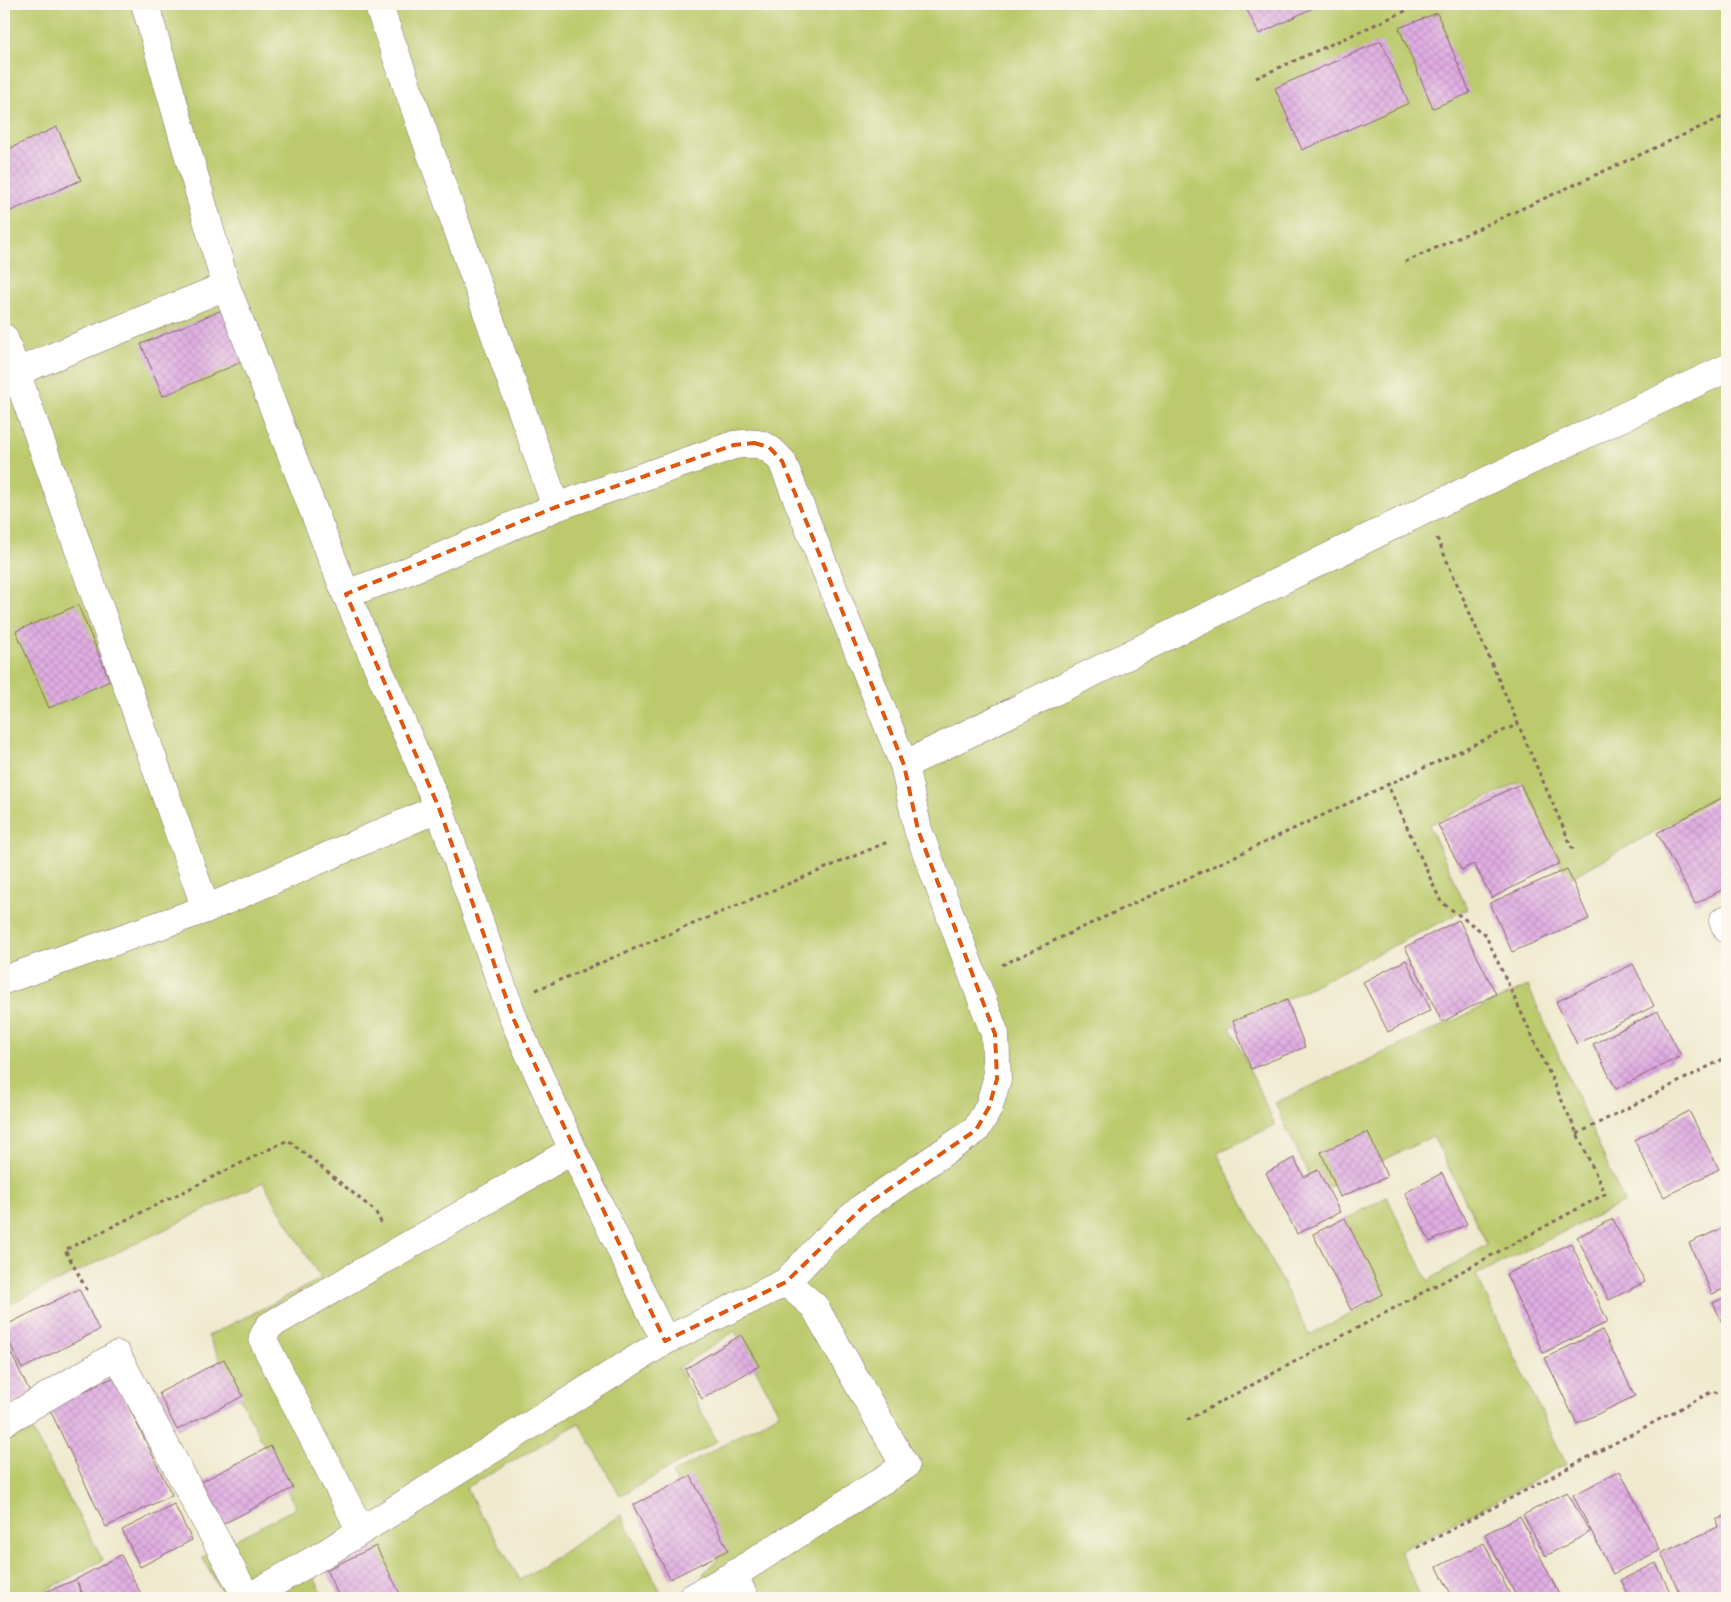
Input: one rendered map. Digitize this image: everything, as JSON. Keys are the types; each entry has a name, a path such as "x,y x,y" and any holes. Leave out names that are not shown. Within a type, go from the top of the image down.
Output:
{"street":[{"path":"145,4 226,286 346,594 439,808 514,1020 573,1150 665,1341"},
{"path":"378,4 556,507"},
{"path":"10,375 226,286"},
{"path":"4,338 10,375 206,908"},
{"path":"904,765 1425,510 1727,368"},
{"path":"4,1422 117,1355 247,1598 361,1531 665,1341 786,1282 825,1241 863,1207 976,1130 989,1107 997,1078 995,1034 918,830 904,765 782,461 769,447 754,443 734,445 556,507 401,574 346,594"},
{"path":"4,980 206,908 439,808"},
{"path":"1727,919 1723,921 1727,929"},
{"path":"361,1531 263,1337 269,1326 395,1251 573,1150"},
{"path":"692,1598 739,1587 905,1466 814,1306 786,1282"}],"path":[{"path":"1256,78 1421,4"},
{"path":"1405,262 1727,115"},
{"path":"1425,510 1573,850"},
{"path":"974,978 1518,724"},
{"path":"1187,1420 1604,1194 1485,934 1441,902 1387,784"},
{"path":"514,1020 526,994 918,830"},
{"path":"1577,1134 1727,1057"},
{"path":"86,1290 65,1250 288,1140 375,1211 395,1251"},
{"path":"1417,1548 1713,1391 1727,1398"}],"highlighted area":[{"path":"754,443 769,447 782,461 904,765 918,830 995,1034 997,1079 989,1107 976,1130 863,1207 786,1282 665,1341 514,1020 439,808 346,594 556,507 734,445"}],"green space":[{"path":"4,4 1727,4 1727,792 1568,879 1522,781 1429,825 1467,909 1230,1027 1275,1125 1217,1153 1309,1335 1375,1302 1337,1224 1387,1197 1428,1281 1487,1244 1433,1136 1317,1193 1275,1103 1528,986 1624,1202 1476,1275 1566,1464 1400,1551 1421,1598 715,1598 703,1574 718,1558 672,1474 779,1413 735,1331 678,1368 717,1441 620,1496 579,1423 466,1488 520,1580 621,1515 663,1596 659,1598 486,1598 483,1593 473,1598 396,1598 365,1544 312,1573 324,1598 225,1598 202,1557 296,1508 208,1336 321,1279 263,1182 4,1307 4,396 8,395 4,384"},
{"path":"29,1425 103,1560 32,1598 4,1598 4,1439"}],"building":[{"path":"1244,4 1311,4 1313,8 1259,34"},
{"path":"1437,13 1470,93 1433,108 1399,28"},
{"path":"1381,41 1409,103 1302,150 1275,88"},
{"path":"57,127 81,180 4,214 4,151"},
{"path":"222,310 244,361 163,396 141,344"},
{"path":"78,605 110,681 49,708 16,631"},
{"path":"1520,784 1560,863 1492,898 1474,864 1461,870 1438,825"},
{"path":"1727,795 1727,887 1695,904 1657,833"},
{"path":"1567,869 1589,919 1512,952 1490,903"},
{"path":"1459,920 1496,994 1442,1022 1405,947"},
{"path":"1406,960 1431,1010 1388,1032 1363,982"},
{"path":"1633,964 1654,1006 1577,1044 1556,1002"},
{"path":"1287,1000 1305,1047 1251,1069 1233,1021"},
{"path":"1658,1011 1681,1056 1616,1089 1593,1044"},
{"path":"1689,1111 1719,1169 1664,1197 1634,1140"},
{"path":"1368,1132 1387,1177 1340,1197 1321,1152"},
{"path":"1294,1158 1304,1177 1318,1170 1340,1212 1297,1234 1266,1173"},
{"path":"1442,1173 1467,1224 1430,1242 1405,1193"},
{"path":"1345,1218 1383,1294 1351,1310 1313,1234"},
{"path":"1613,1219 1645,1282 1609,1300 1577,1237"},
{"path":"1727,1226 1727,1288 1712,1294 1689,1243"},
{"path":"1571,1243 1608,1322 1543,1353 1506,1274"},
{"path":"79,1289 99,1330 22,1369 4,1331 4,1326"},
{"path":"1727,1296 1727,1333 1713,1303"},
{"path":"1602,1330 1635,1396 1577,1424 1545,1358"},
{"path":"741,1335 759,1366 702,1399 685,1369"},
{"path":"4,1339 31,1394 4,1407"},
{"path":"224,1359 243,1396 177,1430 159,1393"},
{"path":"114,1377 172,1495 106,1527 49,1408"},
{"path":"271,1446 293,1488 223,1524 201,1482"},
{"path":"1620,1471 1660,1550 1613,1574 1573,1495"},
{"path":"691,1476 728,1550 670,1579 633,1505"},
{"path":"1567,1492 1590,1532 1546,1556 1523,1515"},
{"path":"174,1504 192,1540 140,1567 122,1530"},
{"path":"1727,1515 1727,1598 1682,1598 1661,1553 1718,1527 1716,1520"},
{"path":"1520,1516 1561,1598 1517,1598 1485,1534"},
{"path":"1484,1543 1512,1598 1453,1598 1437,1567"},
{"path":"376,1546 402,1598 340,1598 326,1570"},
{"path":"121,1555 143,1598 85,1598 77,1582 83,1598 31,1598 75,1580"},
{"path":"1656,1563 1671,1594 1663,1598 1630,1598 1621,1580"}]}
